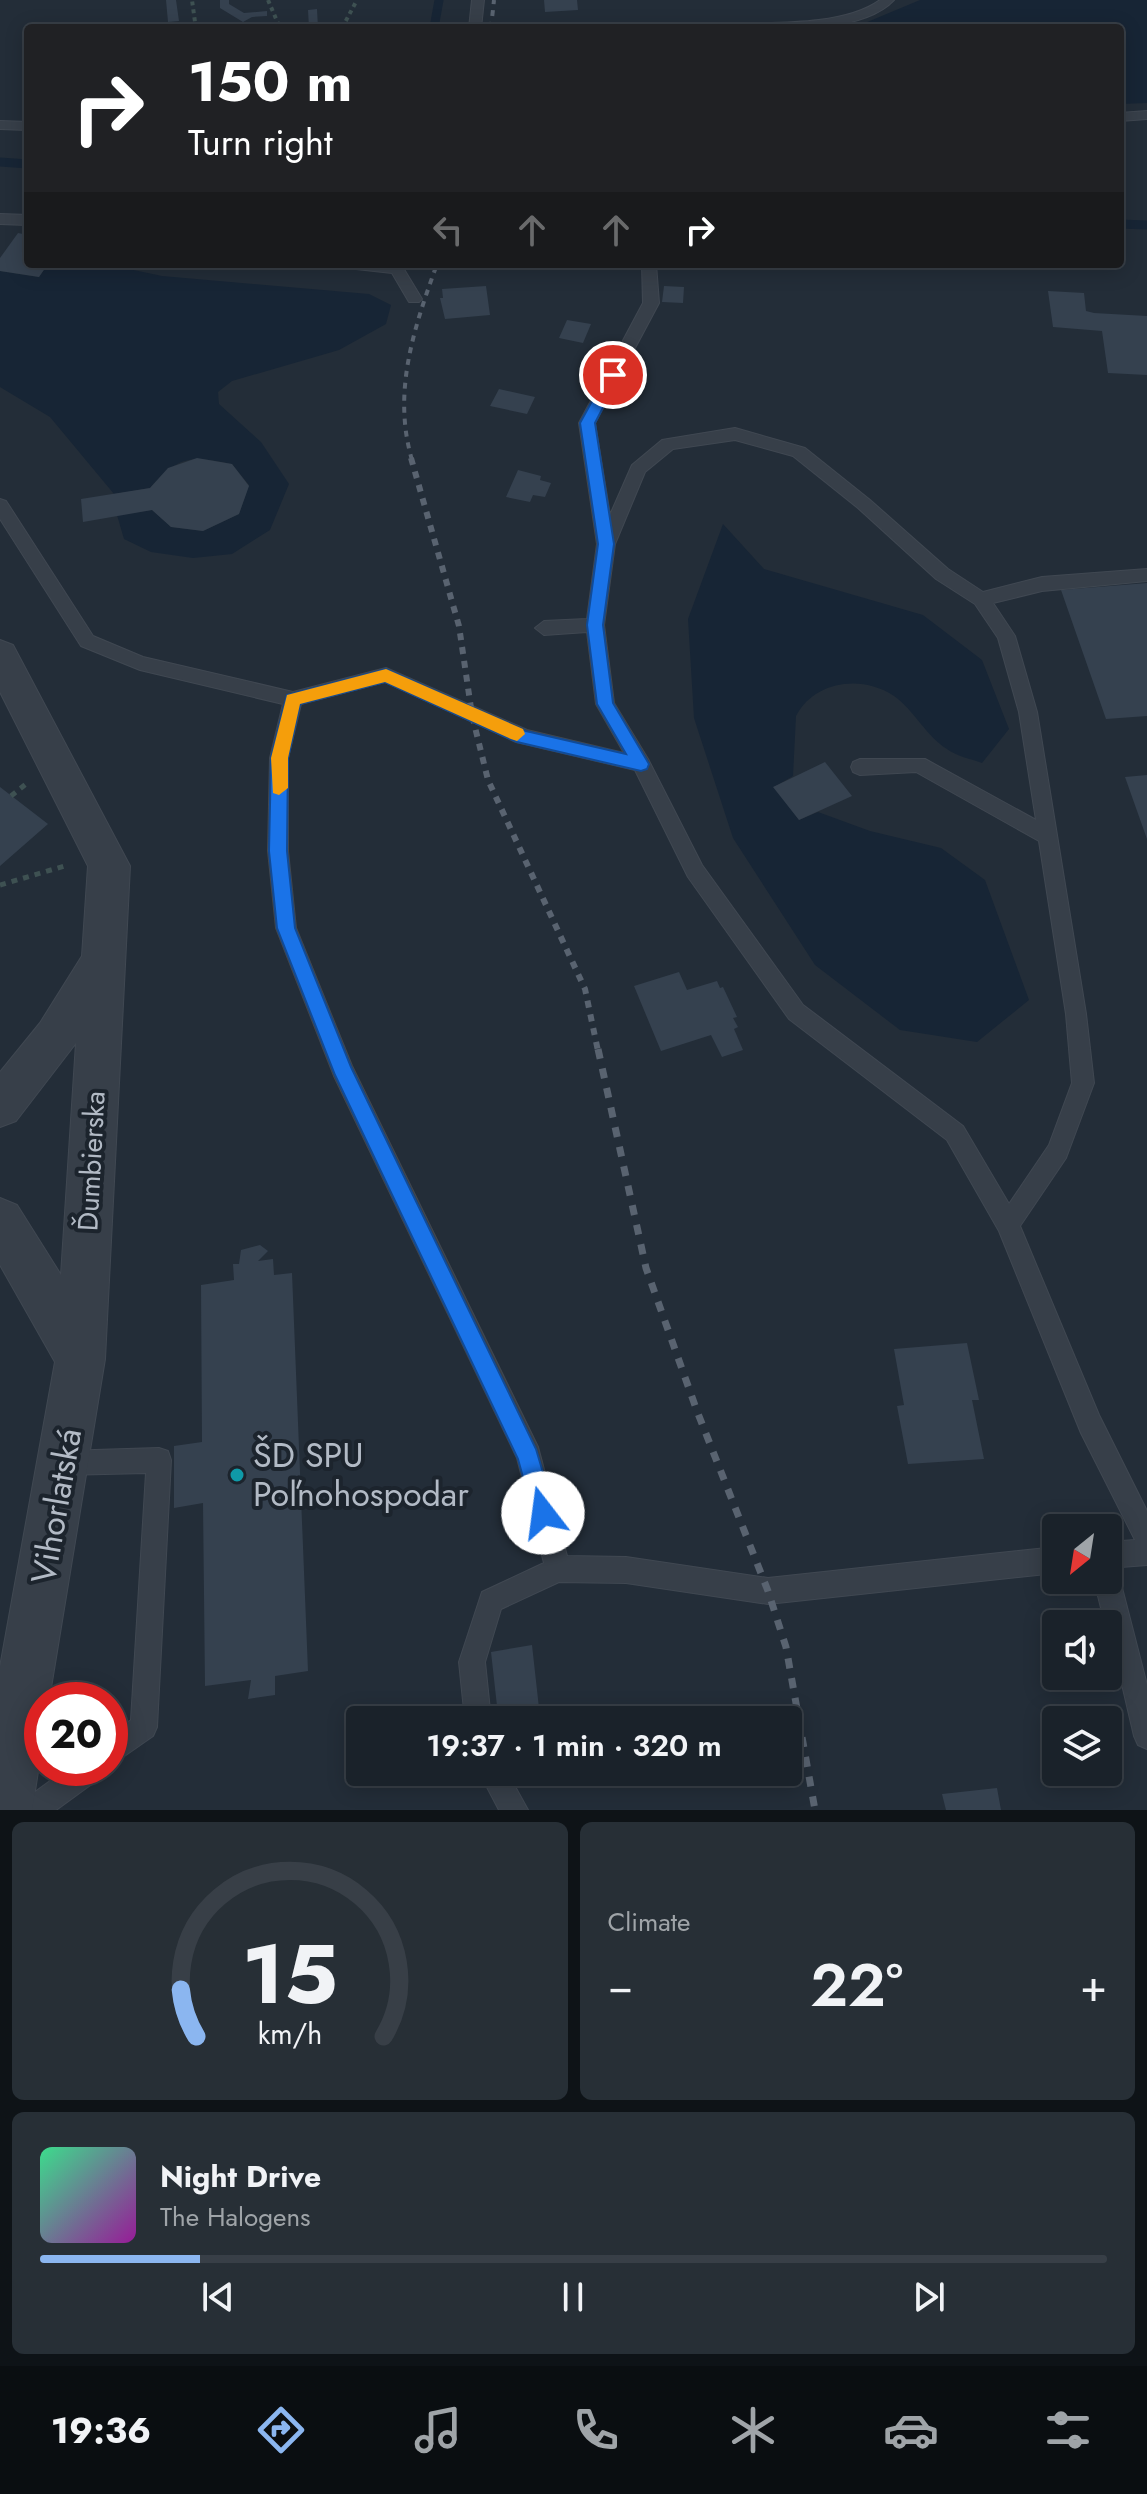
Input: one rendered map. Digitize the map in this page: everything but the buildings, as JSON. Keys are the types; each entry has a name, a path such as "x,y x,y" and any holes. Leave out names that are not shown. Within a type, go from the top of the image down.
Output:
{"street":[{"name":"Ďumbierska","path":"0,655 109,866 80,1359"},
{"name":"Ďumbierska","path":"0,1106 56,1037 102,962"},
{"path":"0,1221 44,1292 80,1359"},
{"name":"Vihorlatská","path":"3,1810 80,1359"}],"lane":[{"path":"475,24 478,0"},
{"path":"792,24 842,21 882,8 888,0"},
{"path":"1124,117 1147,115"},
{"path":"0,125 24,126"},
{"path":"0,219 24,220"},
{"path":"389,268 397,269 414,299"},
{"path":"606,544 587,423 651,303 649,268"},
{"path":"1008,1224 1058,1151 1083,1083 1076,1014 1028,712 1006,636 981,599 942,574 864,504 799,452 735,434 668,444 638,469 606,544 595,625 605,704 641,764 695,871 796,1012 955,1133 1008,1224 1090,1424 1147,1537"},
{"path":"0,505 87,641 140,663 293,699 386,675 523,737 641,764"},
{"path":"981,599 1042,584 1147,575"},
{"path":"544,628 595,625"},
{"path":"293,699 279,758 278,851 286,928 342,1069 529,1456 558,1569"},
{"path":"860,767 918,764 1048,837"},
{"path":"63,1463 159,1460 144,1727 128,1739"},
{"path":"1122,1554 1147,1552"},
{"path":"477,1706 472,1662 491,1601 558,1569 626,1570 768,1591 1042,1562"},
{"path":"1111,1594 1147,1736"},
{"path":"34,1810 66,1786"},
{"path":"500,1786 514,1810"}],"path":[{"path":"192,0 194,24"},
{"path":"268,0 278,24"},
{"path":"344,24 357,0"},
{"path":"0,885 72,864 69,851"}],"water":[{"path":"920,0 1147,0 1147,103 1124,104 1124,24 863,24"},
{"path":"45,268 124,268 162,276 369,294 391,305 386,324 339,350 232,381 218,392 219,404 261,442 289,484 270,530 232,554 193,558 151,552 124,539 117,515 152,510 171,527 203,531 239,514 249,485 232,464 196,459 186,461 169,469 150,488 114,494 50,417 0,387 0,271 39,277"},
{"path":"723,524 764,569 923,615 982,660 1009,729 982,763 955,754 940,744 894,696 881,689 854,683 826,688 804,704 796,716 793,776 774,787 799,820 818,812 870,831 941,848 985,880 1029,1000 977,1042 900,1030 815,965 733,838 694,718 688,619"}],"waterway":[{"path":"435,24 439,0"},
{"path":"0,162 24,164"},
{"path":"1124,224 1147,225"}],"railway":[{"path":"491,24 494,0"},
{"path":"412,460 404,410 408,360 436,268"},
{"path":"411,458 459,626 472,715 488,780 585,989 598,1051"},
{"path":"598,1049 646,1268 697,1411 768,1591 786,1647 815,1810"}],"slow traffic":[{"path":"279,788 279,758 293,699 386,675 517,734"}],"place":[{"name":"ŠD SPU Poľnohospodar","path":"237,1475"}],"route":[{"path":"543,1513 529,1456 342,1069 286,928 278,851 279,758 293,699 386,675 523,737 641,764 605,704 595,625 606,544 587,423 613,375"}]}
